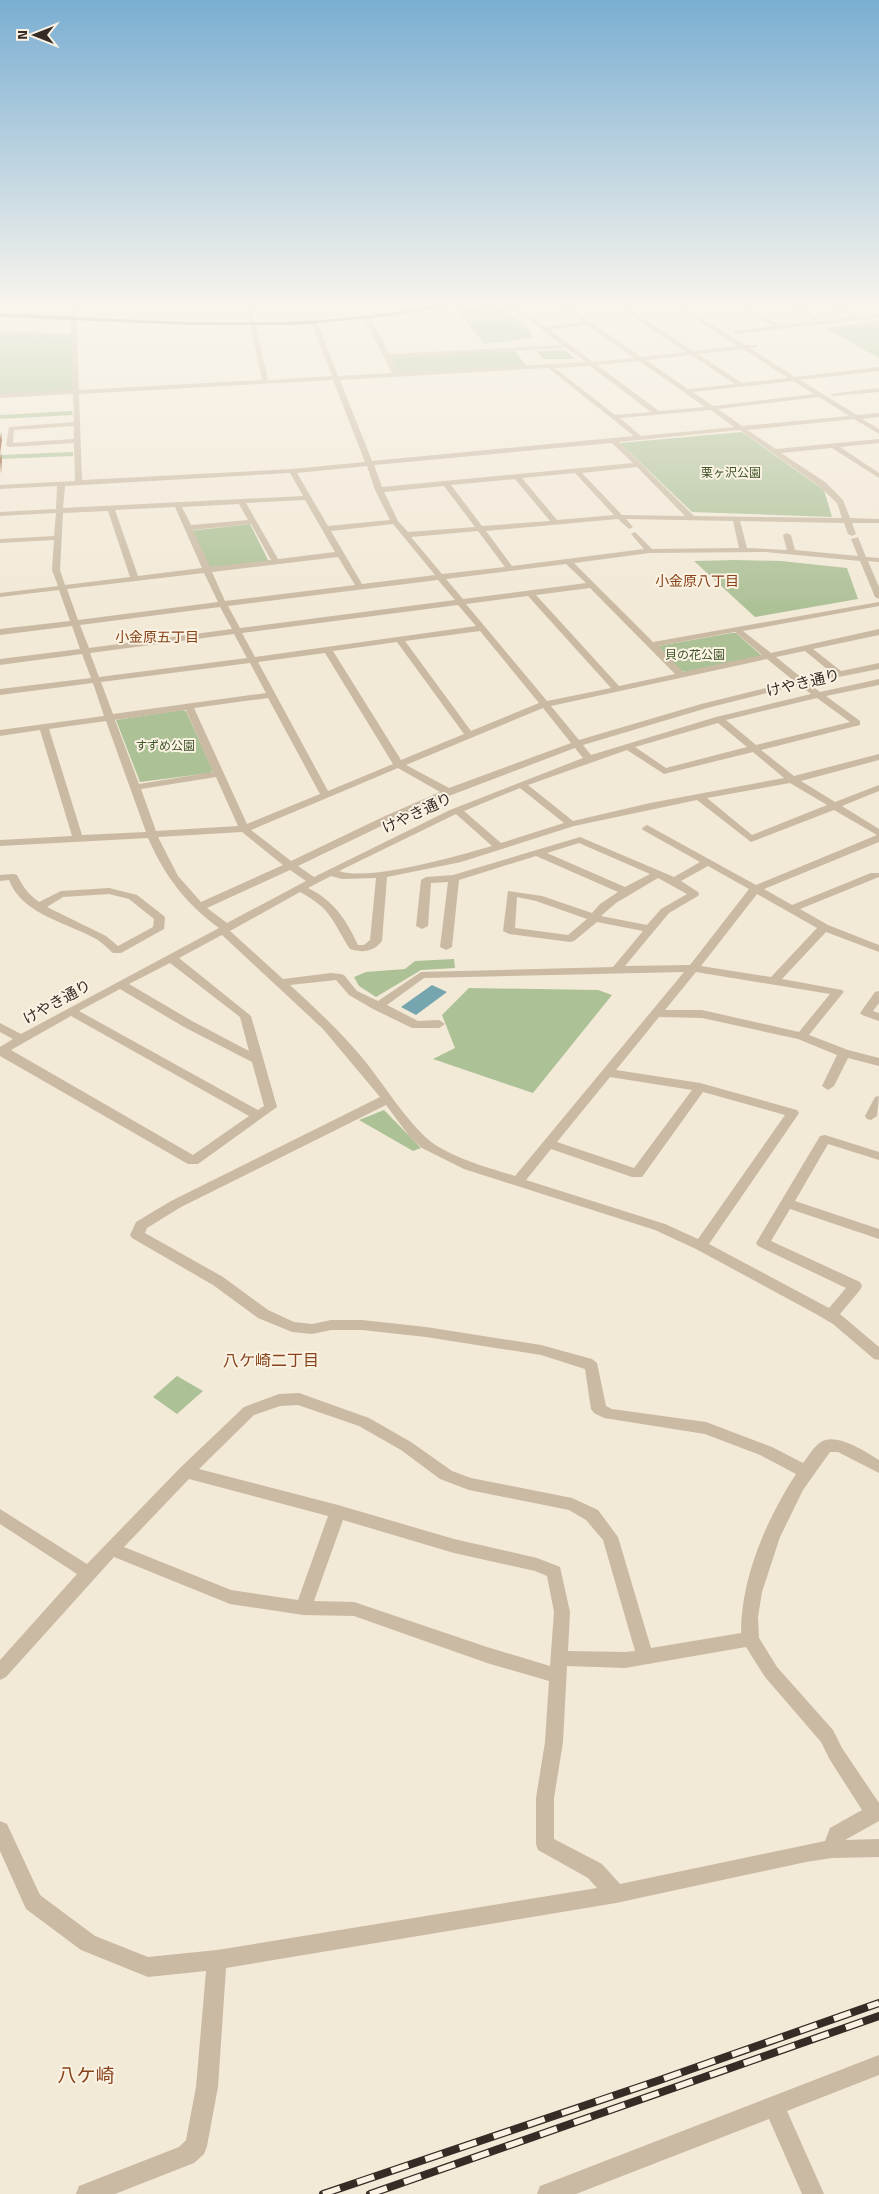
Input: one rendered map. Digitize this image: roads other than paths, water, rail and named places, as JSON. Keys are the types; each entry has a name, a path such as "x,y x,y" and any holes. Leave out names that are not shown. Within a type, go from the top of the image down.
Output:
{"street":[{"path":"76,403 79,483"},
{"path":"346,403 379,490 395,522 589,760"},
{"path":"597,403 639,437"},
{"path":"645,403 658,413"},
{"path":"707,403 832,492 840,502 879,597"},
{"path":"614,417 752,403"},
{"path":"833,403 879,432"},
{"path":"857,408 879,422"},
{"path":"0,487 292,471 879,415"},
{"path":"77,424 11,428 9,445 77,441"},
{"path":"613,440 692,518"},
{"path":"776,451 879,441"},
{"path":"833,445 879,476"},
{"path":"379,490 638,464"},
{"path":"576,470 628,527"},
{"path":"292,471 359,586"},
{"path":"516,476 555,522"},
{"path":"446,483 509,567"},
{"path":"61,484 56,570 134,787 164,864 173,878 199,907 225,929 327,1026 415,1134 427,1145 469,1166 646,1222 701,1246 830,1316 879,1355"},
{"path":"0,514 308,498"},
{"path":"242,502 275,561"},
{"path":"178,506 236,632 254,660 270,695 325,795"},
{"path":"111,509 135,579"},
{"path":"405,535 619,517 879,521"},
{"path":"736,519 743,549"},
{"path":"782,520 792,552"},
{"path":"188,528 253,522"},
{"path":"326,529 395,522"},
{"path":"635,534 650,551"},
{"path":"0,541 57,538"},
{"path":"0,632 509,567 650,551 743,549 879,560"},
{"path":"0,595 340,554"},
{"path":"567,560 680,675"},
{"path":"0,662 591,585"},
{"path":"530,593 617,689"},
{"path":"651,645 879,604"},
{"path":"0,692 254,660 481,628"},
{"path":"628,747 664,771 857,723 801,682 737,630"},
{"path":"0,843 244,829 543,705 879,632"},
{"path":"399,639 468,735"},
{"path":"807,648 839,674"},
{"path":"328,650 399,765 448,792"},
{"path":"199,907 448,792 576,744 704,705 879,666"},
{"name":"けやき通り","path":"1,1051 120,984 383,845 521,784 628,747 719,719 817,694 879,682"},
{"path":"0,733 270,695"},
{"path":"189,707 244,829 313,881"},
{"path":"719,719 792,780 879,833"},
{"path":"44,727 78,838"},
{"path":"331,872 346,876 382,875 437,864 571,824 792,780 879,757"},
{"path":"134,787 219,774"},
{"path":"521,784 571,824"},
{"path":"699,797 750,839 879,788"},
{"path":"458,811 499,846"},
{"path":"647,828 824,927 878,948"},
{"path":"532,836 542,852 627,892"},
{"path":"518,1182 548,1142 755,889 879,838"},
{"path":"422,926 426,880 454,878 580,840 674,882 694,894 665,911 616,970"},
{"path":"674,882 708,862"},
{"path":"300,888 326,902 335,911 354,947 360,949 371,947 376,941 382,875"},
{"path":"649,929 595,918 538,898 512,893 509,931 570,939 595,918 596,914 606,904 656,875"},
{"path":"791,909 875,875"},
{"path":"0,878 13,877 14,885 39,908 102,938 117,951 158,929 160,918 133,897 109,891 62,894 39,908"},
{"path":"446,947 454,878"},
{"path":"774,981 824,927"},
{"path":"1,1051 193,1161 271,1107 245,1016 171,958"},
{"path":"377,1007 421,975 692,968 838,992 802,1036"},
{"path":"281,983 331,976 340,977 353,993 377,1007 416,1025 439,1024"},
{"path":"120,984 188,1024 257,1060"},
{"path":"879,994 866,1013 879,1017"},
{"path":"71,1011 258,1116"},
{"path":"655,1013 702,1014 802,1036 844,1052 879,1062"},
{"path":"0,1027 21,1039"},
{"path":"828,1086 844,1052"},
{"path":"606,1072 700,1087 793,1113 701,1246"},
{"path":"548,1142 637,1174 700,1087"},
{"path":"387,1099 176,1204 141,1225 137,1235 218,1281 240,1299 263,1314 292,1327 312,1329 331,1325 362,1325 426,1332 540,1350 587,1363 592,1368 599,1409 609,1414 706,1428 766,1451 806,1472"},
{"path":"871,1116 879,1100"},
{"path":"830,1316 855,1286 763,1243 825,1139 879,1156"},
{"path":"786,1203 879,1234"},
{"path":"0,1672 88,1573 186,1472 249,1411 279,1400 299,1398 364,1422 406,1446 446,1475 470,1484 572,1504 592,1515 610,1537 645,1657"},
{"path":"832,1849 837,1834 875,1813 836,1754 827,1736 771,1672 750,1639 748,1623 769,1541 781,1514 806,1472 826,1446 840,1446 879,1467"},
{"path":"186,1472 338,1512 454,1546 537,1564 554,1572 562,1612 554,1742 545,1798 545,1844 595,1871 616,1894"},
{"path":"303,1608 338,1512"},
{"path":"0,1516 88,1573"},
{"path":"112,1549 230,1597 303,1608 354,1608 487,1655 558,1666 625,1660 750,1639"},
{"path":"0,1830 33,1902 88,1943 148,1967 217,1960 616,1894 806,1853 832,1849 879,1848"},
{"path":"87,2194 186,2155 196,2146 207,2086 217,1960"},
{"path":"548,2194 879,2064"},
{"path":"774,2106 813,2194"}],"water":[{"path":"432,985 447,992 416,1015 401,1007"}],"railway":[{"path":"323,2194 660,2080 879,2003"},
{"path":"370,2194 879,2016"}],"district":[{"name":"小金原八丁目","path":"697,581"},
{"name":"小金原五丁目","path":"157,637"},
{"name":"八ケ崎二丁目","path":"271,1360"},
{"name":"八ケ崎","path":"86,2075"}],"park label":[{"name":"栗ヶ沢公園","path":"731,473"},
{"name":"貝の花公園","path":"695,655"},
{"name":"すずめ公園","path":"165,746"}]}
